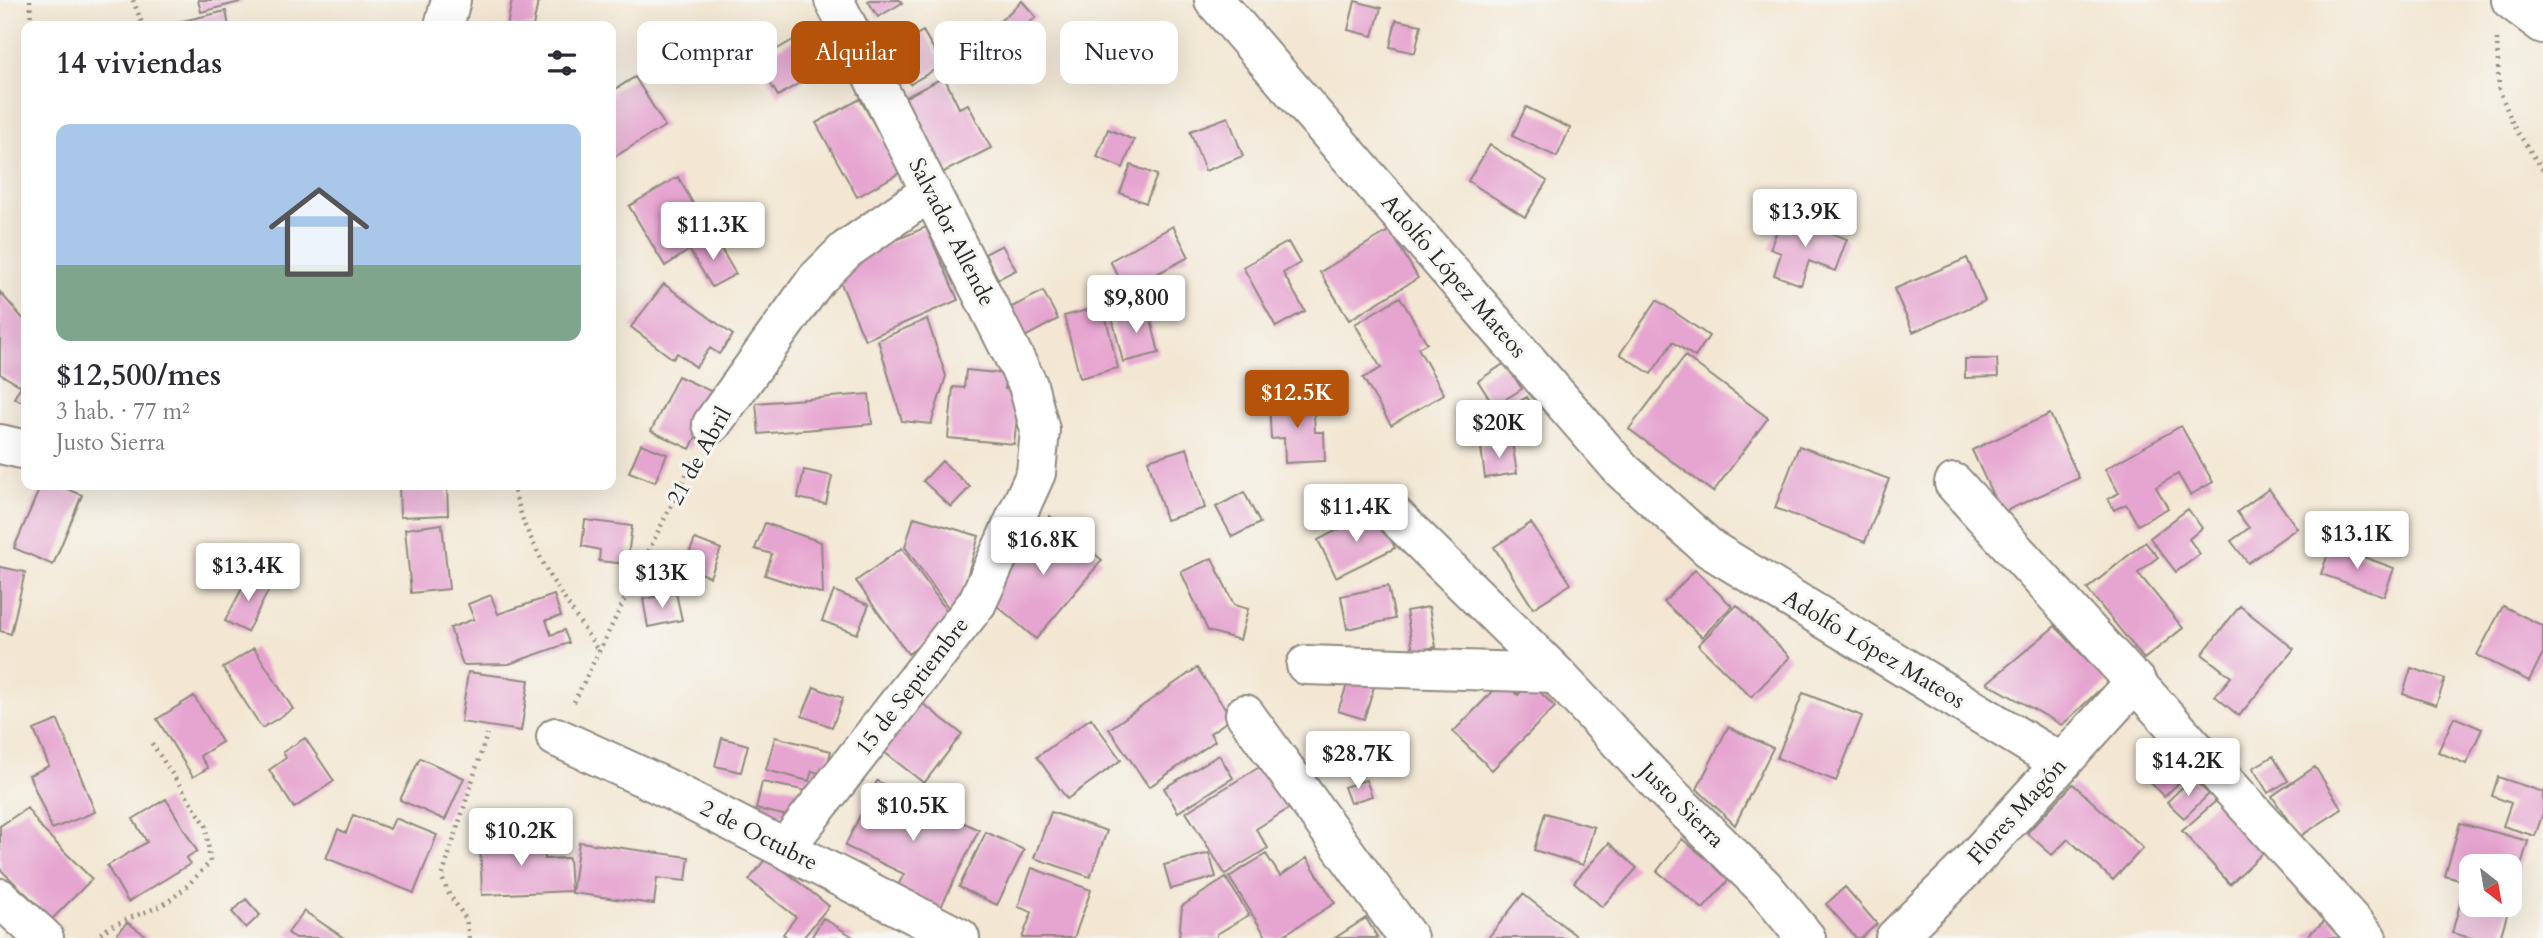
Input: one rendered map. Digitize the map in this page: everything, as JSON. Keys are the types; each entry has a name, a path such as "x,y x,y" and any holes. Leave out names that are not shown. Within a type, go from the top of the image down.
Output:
{"main road":[{"path":"445,21 451,0"},
{"name":"Salvador Allende","path":"834,0 1028,385 1040,430 1036,473"},
{"name":"Adolfo López Mateos","path":"1214,0 1622,470 1710,549 2061,763"},
{"path":"2511,0 2543,24"},
{"name":"21 de Abril","path":"712,424 816,280 846,250 932,191"},
{"path":"0,444 21,449"},
{"name":"15 de Septiembre","path":"785,848 977,603 1036,473"},
{"path":"1954,483 2367,938"},
{"name":"Justo Sierra","path":"1394,515 1555,673 1662,787 1764,887 1806,938"},
{"path":"1306,665 1555,673"},
{"name":"Flores Magón","path":"1895,938 1966,868 2136,681"},
{"path":"1245,714 1408,938"},
{"name":"2 de Octubre","path":"556,737 662,786 960,938"},
{"path":"0,898 44,938"}],"path":[{"path":"30,0 31,21"},
{"path":"134,0 141,21"},
{"path":"2497,38 2500,89 2514,127 2543,170"},
{"name":"21 de Abril","path":"556,737 712,424"},
{"path":"514,490 525,526 549,575 599,652"},
{"path":"469,938 466,919 447,891 442,877 487,734"},
{"path":"95,938 131,916 161,905 186,887 210,862 206,825 151,742"}],"building":[{"path":"198,0 244,0 244,1 201,12"},
{"path":"512,0 538,2 534,21 508,21"},
{"path":"900,0 902,3 878,17 868,1"},
{"path":"1022,1 1036,17 1031,21 1000,21"},
{"path":"1355,1 1381,8 1373,36 1348,30"},
{"path":"226,11 228,21 183,21"},
{"path":"1396,20 1421,25 1415,53 1390,47"},
{"path":"923,31 934,50 934,70 920,78 920,33"},
{"path":"791,41 791,84 798,84 778,96 771,84 777,84 777,49"},
{"path":"635,77 665,126 616,156 616,89"},
{"path":"934,82 947,84 959,108 968,104 991,148 938,175 900,100"},
{"path":"860,99 901,172 857,197 816,123"},
{"path":"1526,107 1570,128 1557,157 1512,136"},
{"path":"1228,117 1243,156 1205,171 1190,131"},
{"path":"1108,129 1134,140 1123,168 1097,157"},
{"path":"1490,145 1547,181 1525,217 1468,181"},
{"path":"1131,165 1157,175 1146,203 1120,193"},
{"path":"678,177 708,230 684,244 688,251 665,266 629,206"},
{"path":"1783,215 1847,239 1835,271 1809,261 1801,285 1774,275 1781,253 1770,249"},
{"path":"1173,226 1189,257 1126,290 1110,261"},
{"path":"926,227 958,300 865,340 834,267"},
{"path":"1390,230 1418,278 1349,320 1320,272"},
{"path":"714,237 736,274 712,287 690,251"},
{"path":"1288,242 1300,263 1283,273 1305,311 1276,327 1243,267"},
{"path":"1002,245 1016,270 998,279 985,254"},
{"path":"1967,258 1985,301 1913,332 1894,289"},
{"path":"664,284 733,335 719,354 710,348 696,367 677,353 673,359 631,327"},
{"path":"1043,291 1058,319 1023,338 1008,309"},
{"path":"0,292 21,316 21,386 0,374"},
{"path":"1400,297 1427,343 1418,348 1444,394 1391,425 1363,378 1381,368 1355,324"},
{"path":"1657,300 1709,336 1695,357 1673,342 1651,374 1620,354"},
{"path":"1103,306 1118,368 1080,378 1064,316"},
{"path":"1148,308 1159,353 1123,362 1112,317"},
{"path":"927,319 946,376 931,424 902,421 878,340"},
{"path":"1685,356 1768,418 1713,492 1629,429"},
{"path":"1965,359 1997,359 1998,377 1965,378"},
{"path":"1505,363 1522,389 1494,406 1478,381"},
{"path":"966,370 1007,374 1005,389 1020,390 1014,444 948,438 953,387 964,388"},
{"path":"678,376 717,394 690,449 651,431"},
{"path":"21,386 21,402 14,398"},
{"path":"869,394 872,424 759,434 756,403"},
{"path":"1527,397 1537,414 1506,432 1496,416"},
{"path":"1313,398 1315,432 1324,432 1325,461 1285,463 1284,438 1271,439 1269,401"},
{"path":"2050,414 2079,478 2001,513 1972,450"},
{"path":"2181,426 2213,482 2190,495 2178,474 2156,487 2168,508 2138,525 2126,504 2114,510 2108,499 2119,493 2105,469"},
{"path":"1512,442 1517,473 1485,478 1481,447"},
{"path":"641,444 667,454 655,482 629,472"},
{"path":"1799,446 1889,479 1865,542 1775,508"},
{"path":"1187,448 1205,508 1166,520 1148,460"},
{"path":"942,461 970,487 951,507 923,481"},
{"path":"804,470 832,476 826,504 798,498"},
{"path":"2269,489 2297,528 2248,563 2231,541 2249,528 2237,512"},
{"path":"39,490 70,490 82,495 53,565 14,548"},
{"path":"399,490 447,490 448,515 400,517"},
{"path":"1244,492 1260,523 1232,537 1216,507"},
{"path":"2188,509 2202,528 2189,539 2200,554 2176,572 2150,538"},
{"path":"1376,510 1395,548 1336,577 1318,540"},
{"path":"1050,516 1102,560 1036,639 983,594"},
{"path":"914,517 979,536 955,617 905,547"},
{"path":"585,520 632,526 627,564 599,561 600,550 582,546"},
{"path":"765,523 821,542 823,594 765,575 772,554 755,549"},
{"path":"1531,523 1571,584 1533,608 1494,547"},
{"path":"442,524 449,589 411,593 405,529"},
{"path":"695,539 721,549 710,577 684,566"},
{"path":"2145,542 2158,557 2138,573 2183,628 2144,659 2087,589"},
{"path":"2331,545 2394,568 2384,596 2321,574"},
{"path":"902,548 954,621 908,654 856,581"},
{"path":"1212,558 1234,605 1248,609 1240,640 1208,631 1181,572"},
{"path":"0,567 25,572 11,634 0,631"},
{"path":"1695,570 1732,606 1702,637 1664,602"},
{"path":"250,573 272,584 247,632 225,621"},
{"path":"1388,586 1395,619 1347,629 1341,596"},
{"path":"834,591 869,605 857,634 822,621"},
{"path":"676,593 682,620 648,627 643,599"},
{"path":"491,595 498,614 554,595 561,616 546,620 551,635 564,630 569,643 509,664 463,665 450,628 474,619 468,604"},
{"path":"1737,605 1790,657 1751,697 1698,645"},
{"path":"2240,606 2294,649 2239,716 2215,696 2231,677 2202,654"},
{"path":"2503,606 2543,626 2543,653 2529,681 2477,655"},
{"path":"1429,607 1436,647 1413,651 1406,611"},
{"path":"2055,626 2108,682 2062,725 1987,683"},
{"path":"254,648 293,709 262,728 223,668"},
{"path":"1197,668 1232,718 1210,733 1215,741 1149,787 1109,729"},
{"path":"2411,668 2445,679 2436,705 2403,694"},
{"path":"468,672 529,680 521,731 461,722"},
{"path":"1350,676 1375,684 1364,719 1338,711"},
{"path":"1503,681 1518,695 1530,682 1555,707 1492,770 1453,732"},
{"path":"814,687 843,698 832,727 802,716"},
{"path":"1803,693 1862,716 1836,781 1777,758"},
{"path":"194,696 222,742 200,756 208,768 193,777 157,719"},
{"path":"913,696 962,734 924,783 875,745"},
{"path":"2454,717 2482,729 2466,764 2438,752"},
{"path":"1091,718 1121,760 1067,799 1037,757"},
{"path":"58,720 95,812 52,829 29,775 49,766 34,730"},
{"path":"1728,727 1773,748 1735,825 1697,789"},
{"path":"775,737 831,751 825,775 812,771 809,781 766,770"},
{"path":"305,738 334,781 294,808 269,770 286,758 283,752"},
{"path":"722,738 748,745 741,772 715,766"},
{"path":"1219,755 1233,778 1178,812 1164,788"},
{"path":"2273,756 2288,781 2268,793 2253,768"},
{"path":"420,758 464,778 445,820 400,800"},
{"path":"2173,761 2187,775 2164,797 2151,783"},
{"path":"1266,763 1293,806 1256,829 1268,848 1225,874 1186,812"},
{"path":"2315,767 2342,809 2299,837 2272,796"},
{"path":"2498,777 2543,792 2543,813 2535,836 2503,826 2511,803 2492,796"},
{"path":"2192,778 2209,794 2184,818 2167,802"},
{"path":"1366,780 1372,796 1350,803 1344,787"},
{"path":"877,781 979,830 940,909 896,889 904,874 845,846"},
{"path":"762,782 803,790 797,818 756,809"},
{"path":"2073,784 2143,848 2113,880 2068,839 2052,855 2027,833"},
{"path":"166,799 197,851 186,858 190,864 128,902 107,866 147,842 133,819"},
{"path":"2217,800 2264,852 2230,884 2182,831"},
{"path":"27,808 43,830 92,879 52,919 0,869 0,826"},
{"path":"1051,812 1107,831 1090,877 1034,858"},
{"path":"1545,813 1594,827 1583,865 1534,850"},
{"path":"353,815 390,829 395,818 437,835 414,893 326,858 338,829 346,833"},
{"path":"2460,823 2528,841 2522,862 2522,854 2459,854 2459,880 2445,876"},
{"path":"986,832 1024,850 997,905 959,887"},
{"path":"545,837 545,859 569,858 571,891 482,895 480,840"},
{"path":"1682,839 1730,878 1703,909 1657,871"},
{"path":"579,842 689,857 686,881 657,878 654,904 572,893"},
{"path":"1609,843 1637,868 1602,907 1574,882"},
{"path":"1209,853 1216,877 1171,889 1164,865"},
{"path":"1266,854 1280,876 1307,858 1335,903 1279,938 1267,938 1229,877"},
{"path":"767,857 829,906 803,938 788,938 783,934 796,917 749,880"},
{"path":"1032,868 1091,890 1074,938 1022,938 1032,912 1018,907"},
{"path":"1226,878 1249,915 1217,934 1217,938 1179,938 1182,906"},
{"path":"1845,887 1877,924 1861,938 1856,938 1826,904"},
{"path":"1523,894 1579,938 1488,938"},
{"path":"246,899 260,915 246,928 232,912"},
{"path":"2459,908 2459,917 2506,917 2500,938 2471,938 2452,933"},
{"path":"304,911 344,938 295,938 288,933"},
{"path":"2329,917 2346,938 2305,938"},
{"path":"823,918 855,938 811,938"},
{"path":"1366,918 1378,938 1335,938"},
{"path":"127,922 149,938 114,938"}]}
